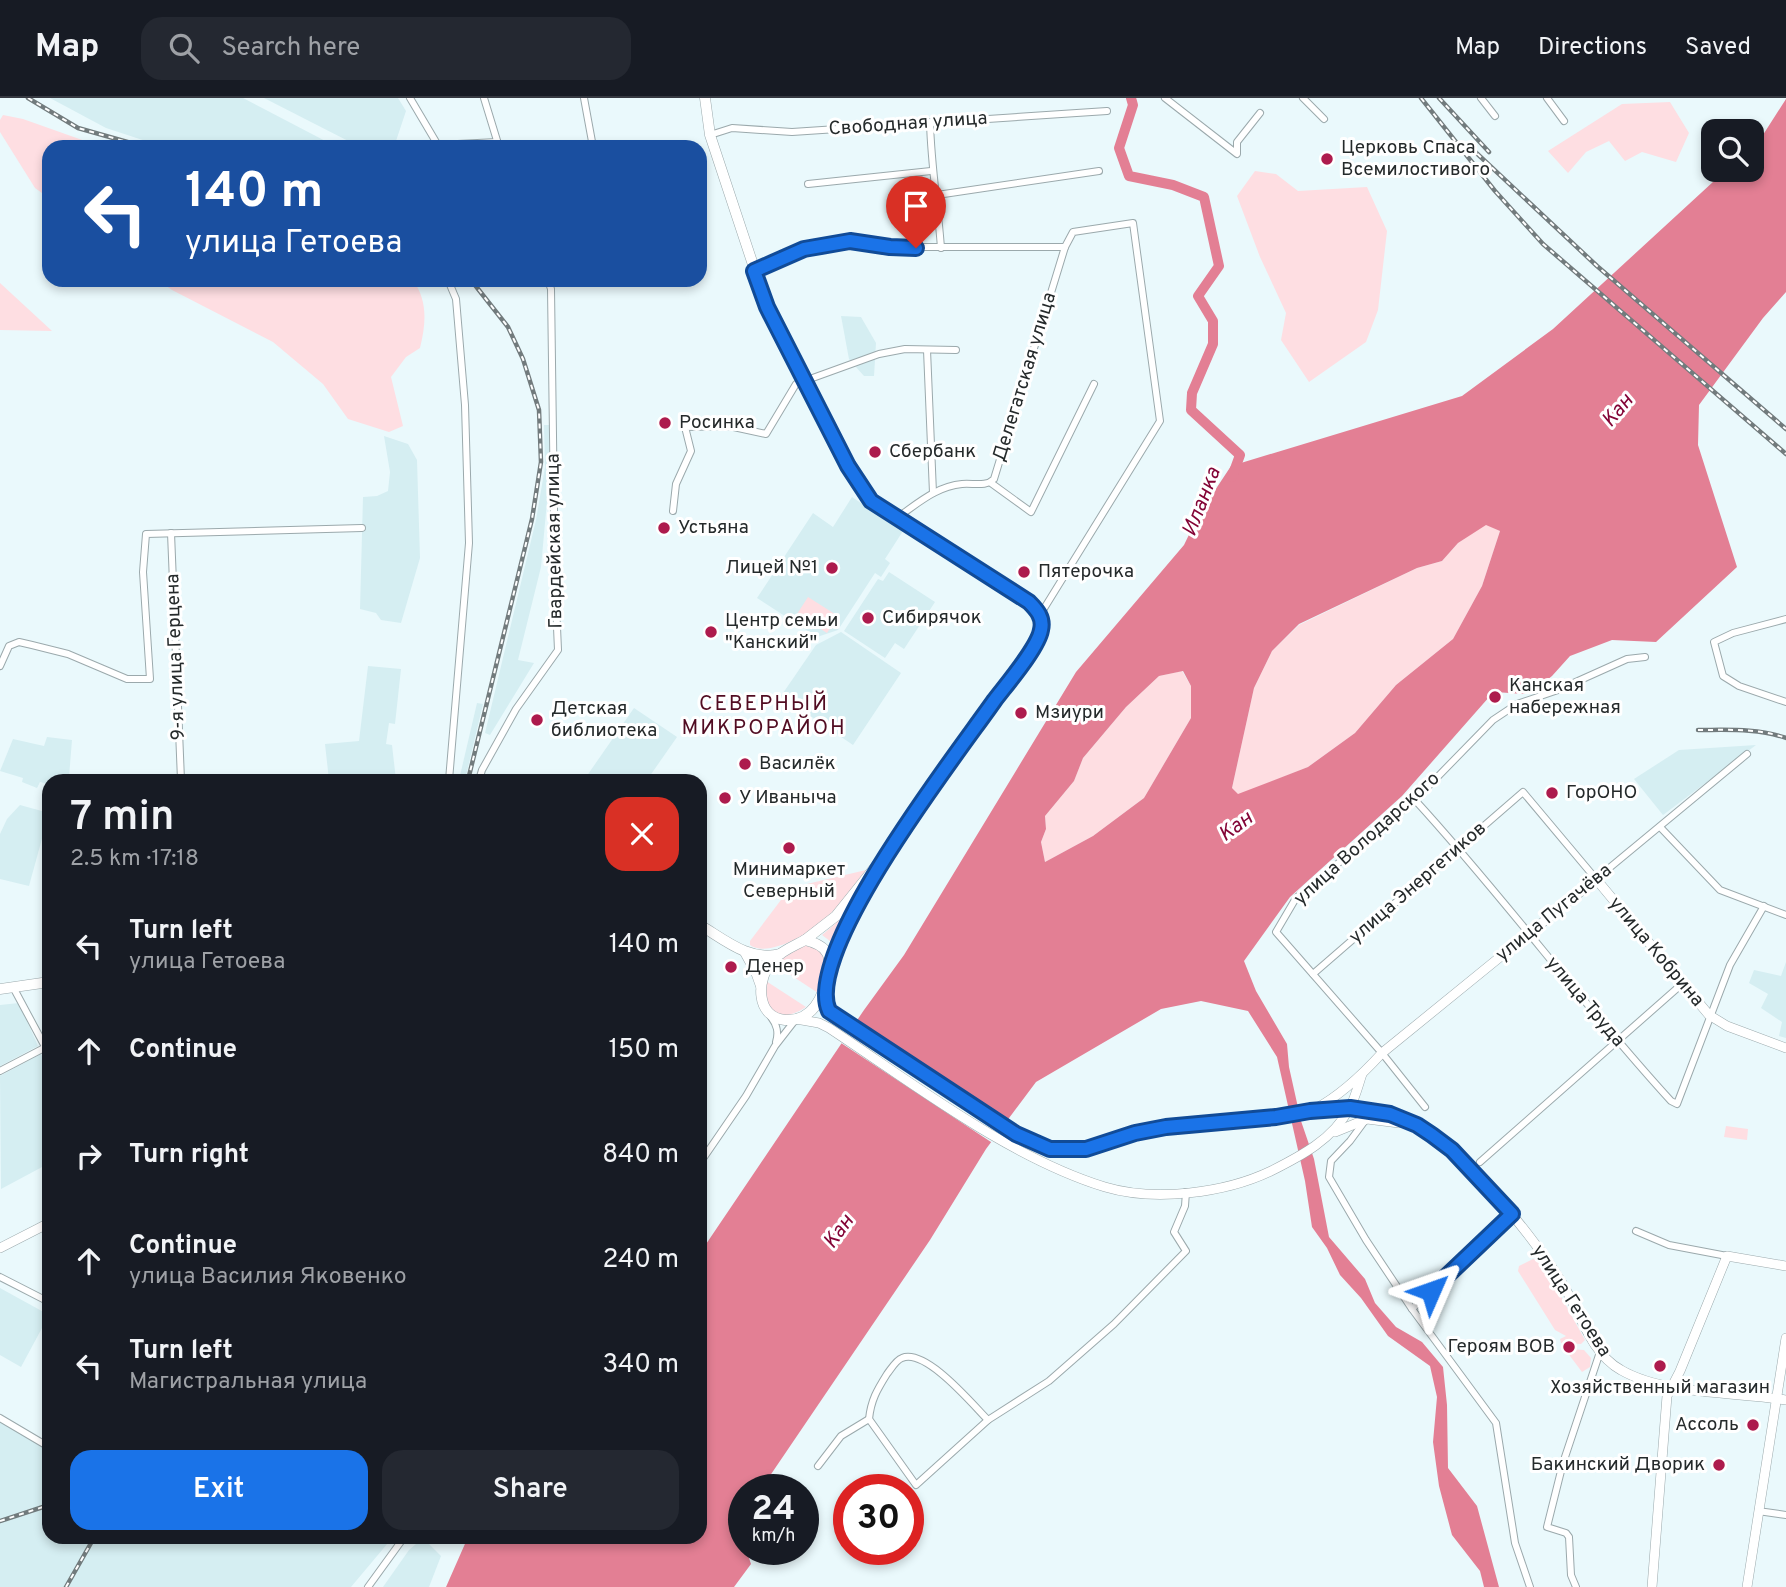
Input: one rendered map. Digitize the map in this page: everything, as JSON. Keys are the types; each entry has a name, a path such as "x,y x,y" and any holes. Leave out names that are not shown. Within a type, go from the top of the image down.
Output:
{"main road":[{"path":"705,98 710,135 767,307 858,483 871,501 1029,602 1040,615 1040,634 1027,656 892,845 836,916 768,966 761,987"},
{"path":"827,976 839,939 892,845"},
{"name":"улица Пугачёва","path":"1310,1111 1332,1100 1382,1053 1596,879"},
{"name":"улица Кобрина","path":"1596,879 1709,1015"},
{"path":"707,929 745,952 771,956 781,954"},
{"path":"805,940 818,944 827,953 829,963 825,987 829,1011 1016,1134 1050,1149 1086,1149 1135,1133 1166,1127 1350,1108 1390,1114 1427,1132"},
{"path":"745,952 757,972 764,1006 780,1020 796,1019 819,1023 829,1028 1008,1146 1106,1188 1149,1193 1214,1191 1256,1178 1290,1161 1332,1133 1365,1120 1387,1120 1427,1132"},
{"path":"0,989 42,983"},
{"path":"796,1019 814,1009 825,987"},
{"path":"1709,1015 1727,1026 1786,1048"},
{"path":"1332,1133 1350,1108 1362,1074"},
{"name":"улица Гетоева","path":"1427,1132 1452,1150 1512,1214 1564,1286 1600,1352 1621,1371 1645,1381 1671,1386 1781,1399"},
{"path":"0,1248 42,1227"},
{"path":"1652,1587 1667,1396 1671,1386 1680,1371 1727,1256 1786,1266"},
{"path":"1746,1587 1758,1511 1781,1399 1786,1338"}],"street":[{"path":"410,98 435,140"},
{"path":"484,98 497,140"},
{"path":"584,98 592,140"},
{"path":"1165,98 1237,154 1237,142 1260,113"},
{"path":"1303,98 1324,120"},
{"path":"1481,98 1495,116"},
{"path":"1547,98 1564,121"},
{"name":"Свободная улица","path":"710,135 732,128 792,132 1107,111"},
{"path":"929,122 931,171 937,195 941,248"},
{"path":"808,184 931,171"},
{"path":"937,195 1099,171"},
{"path":"754,271 804,249 850,241 890,247 1065,247 1073,232 1133,223 1160,421 1040,615"},
{"name":"Делегатская улица","path":"898,517 933,493 962,484 991,483 995,479 1065,247"},
{"path":"450,774 469,543 463,378 457,299 451,287"},
{"name":"Гвардейская улица","path":"481,774 516,709 558,650 550,287"},
{"path":"673,511 676,484 691,451 685,427 729,426 766,434 796,384 879,354 905,349 956,350"},
{"path":"927,350 933,493"},
{"path":"991,483 1031,512 1094,384"},
{"path":"0,666 9,646 19,642 68,654 127,680 150,679 143,572 146,534 362,528"},
{"name":"9-я улица Герцена","path":"171,533 181,774"},
{"path":"1786,619 1733,633 1714,642 1723,676 1739,686 1786,702"},
{"name":"улица Володарского","path":"1313,974 1276,932 1296,898 1415,800 1493,720 1517,704 1558,690 1627,659 1645,657"},
{"name":"улица Пугачёва","path":"1596,879 1747,754"},
{"name":"улица Энергетиков","path":"1313,974 1523,792"},
{"name":"улица Кобрина","path":"1523,792 1596,879"},
{"name":"улица Труда","path":"1415,800 1459,848 1617,1041 1676,1104 1709,1015"},
{"path":"1660,827 1720,890 1786,915"},
{"path":"1709,1015 1730,965 1764,906"},
{"path":"1313,974 1425,1107"},
{"path":"1480,1162 1682,984"},
{"path":"13,987 42,1038"},
{"path":"768,1012 776,1023 778,1035 775,1046"},
{"path":"707,1153 746,1097 775,1046 796,1019"},
{"path":"0,1071 42,1052"},
{"path":"1365,1120 1350,1142 1331,1161 1329,1177 1366,1240 1412,1308 1496,1423 1515,1543 1530,1587"},
{"path":"988,1420 938,1370 924,1361 906,1357 900,1358 870,1402 869,1419 916,1485 988,1420 1049,1381 1114,1324 1186,1251 1174,1232 1185,1206 1186,1192"},
{"path":"1412,1308 1512,1214"},
{"path":"1636,1231 1669,1245 1727,1256"},
{"path":"0,1277 42,1298"},
{"path":"1576,1587 1571,1575 1569,1537 1566,1533 1547,1527 1563,1463 1600,1352"},
{"path":"0,1418 42,1443"},
{"path":"818,1466 841,1436 869,1419"},
{"path":"1758,1511 1786,1515"},
{"path":"369,1587 399,1544"}],"shaded area":[{"path":"50,98 243,98 323,140 143,140 106,128"},
{"path":"264,98 398,98 406,111 396,140 346,140"},
{"path":"1670,102 1689,133 1676,162 1642,152 1625,161 1609,141 1586,152 1568,173 1548,151 1622,104"},
{"path":"3,115 23,119 82,140 42,140 42,193 35,188 0,132"},
{"path":"1255,171 1276,174 1298,191 1367,187 1387,231 1378,310 1366,342 1309,382 1281,340 1286,313 1260,257 1237,196"},
{"path":"0,283 52,331 0,330"},
{"path":"168,287 417,287 423,304 424,321 420,348 406,357 391,377 403,426 389,432 348,419 323,384 273,342"},
{"path":"841,316 861,317 876,343 874,376 864,376 849,359"},
{"path":"544,425 550,425 550,468 541,567 518,660 534,663 490,735 485,733 536,520 545,467"},
{"path":"384,436 408,444 417,460 420,558 401,623 381,620 376,613 360,609 363,497 377,496 388,491 390,472"},
{"name":"Лицей №1","path":"852,497 903,531 885,559 890,563 881,577 875,573 838,630 817,637 757,598 813,513 833,527"},
{"path":"1486,524 1500,531 1482,586 1453,639 1396,685 1355,733 1308,767 1238,795 1232,788 1254,688 1272,651 1299,625 1417,568 1442,561 1458,543"},
{"path":"889,572 935,602 904,649 895,643 885,658 844,631 878,579 883,581"},
{"path":"808,597 838,616 827,633 797,614"},
{"path":"841,632 901,673 853,745 781,696 816,645"},
{"path":"368,666 401,669 395,724 389,723 386,744 392,745 395,774 328,774 325,744 359,741"},
{"path":"1182,671 1191,686 1191,718 1144,798 1093,836 1045,862 1041,842 1046,829 1045,816 1074,781 1083,758 1126,707 1159,676"},
{"path":"477,703 483,704 466,774 460,774"},
{"path":"634,708 677,737 651,774 588,774"},
{"path":"47,737 72,740 69,774 42,774 42,782 37,788 22,782 23,778 0,771 13,739 44,746"},
{"path":"1756,745 1663,815 1634,779 1679,750"},
{"path":"20,805 42,811 42,839 29,886 0,879 0,834 7,819"},
{"path":"881,863 834,944 822,935 835,924"},
{"path":"866,870 835,909 808,932 777,947 767,949 750,945 750,941 790,888"},
{"path":"804,945 820,950 826,961 818,993 774,964"},
{"path":"1786,962 1786,1038 1779,1036 1782,1022 1761,1008 1768,994 1749,983 1754,970 1781,976"},
{"path":"766,981 806,1007 788,1015 775,1012 767,1001"},
{"path":"19,1003 38,1046 0,1066 0,1005"},
{"path":"41,1054 42,1167 1,1189 0,1076"},
{"path":"1726,1126 1748,1129 1747,1140 1724,1137"},
{"path":"1533,1259 1541,1260 1585,1340 1581,1344 1561,1343 1560,1339 1566,1336 1555,1330 1518,1271 1519,1266"},
{"path":"0,1288 42,1311 42,1328 21,1367 0,1355"},
{"path":"1570,1349 1584,1350 1591,1358 1590,1367 1582,1372 1567,1352"},
{"path":"0,1422 42,1447 42,1544 387,1544 351,1587 0,1587"},
{"path":"416,1544 429,1544 441,1556 429,1587 383,1587"}],"water":[{"name":"Кан","path":"1786,99 1786,292 1763,318 1699,405 1698,445 1737,567 1656,642 1612,640 1570,656 1552,676 1524,694 1495,692 1402,796 1290,897 1244,961 1256,991 1287,1044 1289,1067 1301,1121 1314,1159 1329,1237 1365,1279 1375,1303 1396,1327 1422,1342 1443,1367 1447,1405 1448,1468 1477,1506 1499,1587 1484,1587 1480,1571 1452,1535 1439,1486 1433,1442 1437,1397 1430,1366 1388,1336 1361,1298 1340,1275 1327,1248 1312,1227 1305,1181 1277,1057 1248,1011 1201,1001 1161,1009 1036,1082 986,1149 930,1240 771,1474 728,1474 728,1565 750,1565 734,1587 446,1587 465,1544 707,1544 707,1243 904,955 1076,672 1184,545 1198,516 1231,466 1462,396 1553,329 1713,182 1764,182 1764,133","holes":["1486,525 1500,531 1482,586 1453,639 1396,685 1355,733 1308,767 1238,794 1232,788 1254,688 1272,651 1299,624 1417,568 1442,561 1458,543","1183,671 1191,686 1191,718 1144,798 1093,836 1045,862 1041,842 1046,829 1045,816 1074,781 1083,758 1126,707 1159,676"]}],"pier":[{"path":"853,1019 1011,1123 994,1144 838,1041"}],"waterway":[{"name":"Иланка","path":"1131,98 1133,105 1119,148 1129,176 1173,185 1204,197 1219,266 1198,296 1213,321 1213,344 1192,393 1191,410 1240,455 1232,477"}],"railway":[{"path":"28,98 78,128 120,140"},
{"path":"1421,98 1495,191 1543,244 1786,454"},
{"path":"1439,98 1489,152"},
{"path":"1470,147 1597,266 1786,429"},
{"path":"469,774 532,519 541,462 539,410 523,359 508,327 477,287"},
{"path":"1698,730 1754,731 1786,738"},
{"path":"0,1521 42,1507"},
{"path":"66,1587 90,1544"}],"place":[{"name":"Церковь Спаса Всемилостивого","path":"1327,159"},
{"name":"Росинка","path":"665,423"},
{"name":"Сбербанк","path":"875,452"},
{"name":"Устьяна","path":"664,528"},
{"name":"Лицей №1","path":"832,568"},
{"name":"Пятерочка","path":"1024,572"},
{"name":"Сибирячок","path":"868,618"},
{"name":"Центр семьи \"Канский\"","path":"711,632"},
{"name":"Канская набережная","path":"1495,697"},
{"name":"Мзиури","path":"1021,713"},
{"name":"Детская библиотека","path":"537,720"},
{"name":"Василёк","path":"745,764"},
{"name":"ГорОНО","path":"1552,793"},
{"name":"У Иваныча","path":"725,798"},
{"name":"Минимаркет Северный","path":"789,848"},
{"name":"Денер","path":"731,967"},
{"name":"Героям ВОВ","path":"1569,1347"},
{"name":"Хозяйственный магазин","path":"1660,1366"},
{"name":"Ассоль","path":"1753,1425"},
{"name":"Бакинский Дворик","path":"1719,1465"}],"district":[{"name":"СЕВЕРНЫЙ МИКРОРАЙОН","path":"764,716"}],"route":[{"path":"916,248 850,241 804,249 754,271 767,307 848,466 871,501 1029,602 1040,615 1042,629 1023,662 892,845 839,939 825,987 829,1011 1016,1134 1050,1149 1086,1149 1135,1133 1166,1127 1350,1108 1390,1114 1417,1125 1452,1150 1512,1214 1431,1291"}]}
